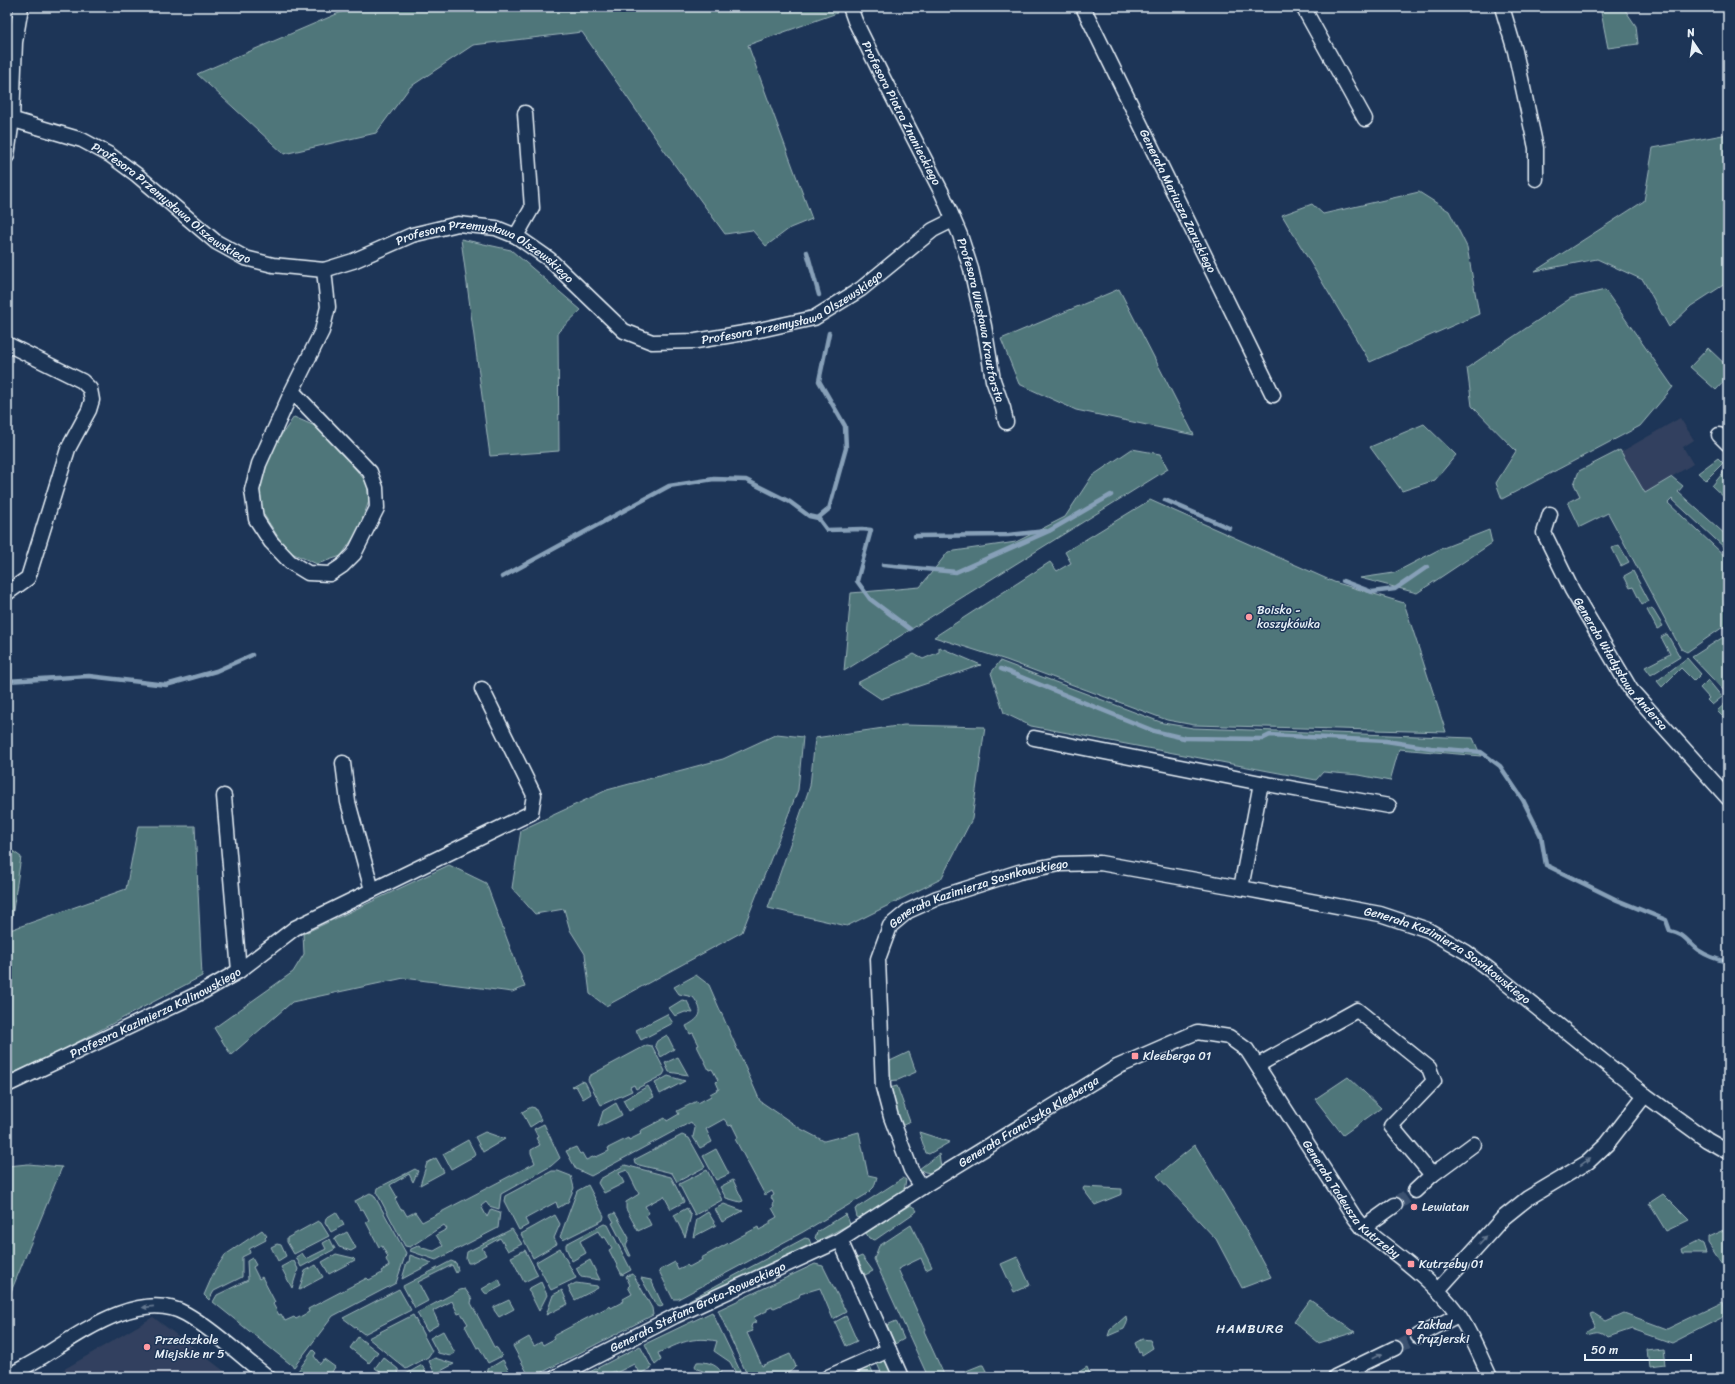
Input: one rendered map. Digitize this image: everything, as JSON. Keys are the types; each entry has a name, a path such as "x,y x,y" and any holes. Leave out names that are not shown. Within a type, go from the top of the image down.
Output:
{"street":[{"path":"7,156 15,42 22,7"},
{"name":"Profesora Piotra Znanieckiego","path":"850,7 865,42 942,193 953,220"},
{"name":"Generała Mariusza Zaruskiego","path":"1083,7 1273,395"},
{"path":"1303,7 1365,119"},
{"path":"1502,7 1515,51 1536,148 1536,179"},
{"path":"516,236 532,208 525,113"},
{"name":"Profesora Przemysława Olszewskiego","path":"9,118 82,140 110,155 137,175 216,242 245,258 273,265 324,270 353,261 412,235 458,224 496,228 516,236 549,259 624,331 652,342 696,341 750,332 814,318 861,289 933,230 953,220"},
{"name":"Profesora Wiesława Krautforsta","path":"953,220 960,235 971,269 984,326 993,380 1004,408 1006,422"},
{"path":"292,391 370,472 376,488 376,508 354,554 342,566 330,574 308,573 290,562 271,542 256,519 252,490 259,464 292,391 322,331 328,308 324,270"},
{"path":"7,344 82,381 90,389 92,400 89,410 68,449 28,578 7,593"},
{"name":"Generała Władysława Andersa","path":"1550,514 1544,533 1572,590 1631,690 1728,798"},
{"name":"Profesora Kazimierza Kalinowskiego","path":"7,1086 204,991 239,970 295,928 531,813 534,795 482,689"},
{"path":"1034,738 1261,783 1389,806"},
{"path":"343,763 348,802 372,890"},
{"path":"1241,888 1261,783"},
{"path":"224,796 239,970"},
{"name":"Generała Kazimierza Sosnkowskiego","path":"922,1187 911,1170 893,1124 883,1086 878,959 890,926 908,911 937,898 1019,872 1060,864 1100,863 1241,888 1380,914 1428,930 1466,952 1645,1095 1707,1140 1728,1152"},
{"path":"1258,1065 1357,1010 1429,1068 1434,1081 1391,1126 1432,1176"},
{"name":"Generała Franciszka Kleeberga","path":"840,1240 922,1187 1117,1067 1198,1032 1229,1037"},
{"name":"Generała Tadeusza Kutrzeby","path":"1229,1037 1247,1050 1258,1065 1344,1202 1363,1228 1438,1290 1458,1314 1490,1377"},
{"path":"1438,1290 1504,1218 1528,1198 1588,1162 1607,1144 1645,1095"},
{"path":"1415,1191 1474,1144"},
{"path":"1363,1228 1395,1205"},
{"path":"840,1240 901,1377"},
{"name":"Generała Stefana Grota-Roweckiego","path":"556,1377 675,1316 840,1240"},
{"path":"7,1377 83,1331 116,1315 148,1307 166,1307 185,1314 207,1329 268,1377"},
{"path":"1418,1336 1458,1314"},
{"path":"1334,1377 1395,1348"},
{"path":"828,1377 889,1350"}],"shaded area":[{"path":"1680,418 1694,440 1683,447 1693,464 1645,493 1621,452"},
{"name":"Przedszkole Miejskie nr 5","path":"153,1317 232,1377 51,1377"}],"green space":[{"path":"353,7 834,7 837,13 748,45 812,219 790,228 766,246 752,230 725,234 663,149 582,32 473,45 410,87 376,133 284,154 197,74"},
{"path":"1600,7 1623,7 1636,26 1638,44 1608,48"},
{"path":"1728,134 1728,282 1691,306 1669,327 1643,280 1597,259 1535,271 1644,201 1653,148"},
{"path":"1419,192 1449,211 1467,247 1479,314 1370,362 1282,215 1312,204 1323,214"},
{"path":"461,239 511,250 581,310 558,332 559,451 490,456"},
{"path":"1119,289 1194,435 1076,410 1019,384 1001,339"},
{"path":"1605,290 1673,387 1640,426 1502,499 1496,483 1516,451 1472,406 1467,368 1571,298"},
{"path":"1708,348 1728,367 1728,377 1716,390 1690,367"},
{"path":"294,417 315,426 343,454 367,483 369,501 358,531 341,556 317,564 287,551 259,507 260,484 268,454"},
{"path":"1424,424 1456,455 1435,480 1402,491 1370,447"},
{"path":"1132,449 1160,454 1168,469 844,671 851,593 920,587 948,552 1016,542 1065,517 1092,476"},
{"path":"1620,450 1645,493 1672,477 1683,486 1678,492 1727,536 1728,535 1728,551 1672,499 1668,503 1728,559 1728,627 1723,627 1687,652 1681,649 1608,513 1580,527 1568,502 1580,496 1574,484 1579,471"},
{"path":"1718,458 1723,463 1706,480 1698,473"},
{"path":"1727,468 1728,470 1728,501 1712,486"},
{"path":"1150,500 1334,582 1404,603 1446,732 1194,725 1167,720 1006,660 934,637 1050,562 1057,571 1071,563 1065,552"},
{"path":"1489,530 1492,543 1417,593 1360,578 1394,573 1438,550"},
{"path":"1619,545 1629,562 1621,566 1612,548"},
{"path":"1633,571 1649,601 1642,605 1633,587 1630,588 1624,576"},
{"path":"1652,608 1663,626 1657,629 1647,610"},
{"path":"1667,634 1680,657 1651,675 1645,667 1670,654 1661,637"},
{"path":"1728,634 1728,695 1692,657"},
{"path":"939,647 981,665 881,699 857,683 914,654 923,659 939,652"},
{"path":"1687,658 1701,674 1694,681 1681,668 1662,687 1657,681"},
{"path":"1000,661 1163,723 1193,728 1473,738 1481,756 1399,749 1390,781 1359,775 1323,772 1316,780 1031,726 1004,713 991,673"},
{"path":"1708,680 1722,697 1712,705 1707,700 1709,698 1700,688"},
{"path":"1728,701 1728,722 1717,711"},
{"path":"904,725 985,727 972,819 941,879 847,926 768,908 810,786 815,738"},
{"path":"777,734 803,737 798,790 742,932 606,1006 590,994 585,954 570,930 564,909 535,914 512,888 521,830 607,790 723,759"},
{"path":"138,826 195,826 202,976 57,1053 7,1076 7,847 21,857 10,930 126,889"},
{"path":"449,865 486,883 525,987 512,992 404,978 292,1002 231,1055 214,1028 293,972 304,954 303,934"},
{"path":"696,975 709,985 760,1101 801,1129 824,1141 859,1132 868,1175 877,1177 874,1187 867,1194 803,1232 678,1299 673,1299 659,1271 660,1270 675,1262 678,1269 687,1265 689,1267 702,1260 701,1258 758,1227 759,1230 770,1224 770,1221 777,1217 772,1208 774,1207 774,1203 771,1197 774,1195 772,1191 765,1195 735,1139 738,1137 732,1125 729,1126 724,1119 706,1129 712,1142 700,1148 693,1137 695,1128 691,1122 591,1176 576,1169 566,1151 576,1147 586,1160 595,1156 596,1157 609,1151 608,1148 628,1138 629,1140 641,1134 640,1131 665,1118 667,1121 679,1114 677,1111 697,1101 698,1103 711,1096 710,1094 719,1089 716,1082 718,1080 712,1069 709,1070 697,1046 699,1045 693,1033 690,1034 686,1026 695,1020 700,1014 697,1002 693,997 679,994 674,987"},
{"path":"682,1000 687,1001 693,1013 685,1012 675,1016 669,1008"},
{"path":"667,1014 673,1023 641,1040 636,1030"},
{"path":"667,1035 674,1049 661,1057 655,1045 657,1041"},
{"path":"647,1045 652,1046 665,1071 663,1075 636,1089 634,1085 630,1087 632,1091 601,1105 588,1080 589,1076"},
{"path":"909,1052 916,1072 898,1080 888,1081 886,1074 890,1061"},
{"path":"678,1057 688,1075 669,1072 665,1063"},
{"path":"668,1076 685,1081 660,1094 655,1083"},
{"path":"1348,1077 1381,1108 1343,1135 1315,1099"},
{"path":"581,1081 585,1082 591,1094 583,1099 576,1086 572,1086"},
{"path":"648,1086 654,1097 629,1111 623,1100"},
{"path":"897,1086 910,1122 901,1126 886,1089"},
{"path":"616,1103 622,1115 598,1127 603,1111"},
{"path":"531,1107 535,1108 541,1120 530,1127 522,1112"},
{"path":"544,1124 560,1158 551,1166 501,1194 499,1209 489,1206 486,1202 481,1206 487,1217 491,1209 500,1212 498,1228 436,1260 410,1251 411,1249 420,1245 422,1248 434,1251 443,1246 436,1235 447,1229 444,1225 410,1247 405,1246 377,1193 378,1188 415,1169 418,1171 413,1182 409,1174 390,1185 397,1197 395,1199 401,1210 403,1209 407,1216 415,1212 422,1222 535,1163 531,1150 540,1145 536,1138 538,1137 534,1129"},
{"path":"485,1132 505,1139 483,1152 475,1137"},
{"path":"919,1132 950,1142 929,1154 926,1153"},
{"path":"682,1135 689,1138 705,1167 677,1182 672,1173 635,1164 634,1160"},
{"path":"468,1140 476,1155 451,1169 443,1154"},
{"path":"1195,1145 1244,1227 1271,1277 1242,1288 1216,1239 1157,1176"},
{"path":"716,1149 729,1174 716,1180 703,1156"},
{"path":"939,1154 941,1167 931,1173 919,1169"},
{"path":"436,1158 444,1172 420,1185 427,1163"},
{"path":"28,1164 62,1167 10,1294 7,1295 7,1166"},
{"path":"625,1165 671,1177 684,1202 671,1209 664,1196 645,1206 649,1213 646,1215 651,1225 638,1231 626,1209 626,1202 639,1194 627,1170 619,1173 624,1183 604,1193 598,1183 600,1179"},
{"path":"707,1170 722,1200 695,1215 679,1184"},
{"path":"552,1171 558,1171 571,1176 574,1188 568,1202 558,1208 556,1202 525,1219 528,1225 519,1230 504,1201 505,1196"},
{"path":"903,1178 906,1180 904,1190 859,1218 857,1217 855,1209"},
{"path":"733,1180 743,1201 740,1202 726,1198 720,1187"},
{"path":"588,1185 604,1216 603,1220 563,1240 560,1237 577,1191"},
{"path":"1084,1187 1122,1189 1122,1194 1095,1205 1083,1189"},
{"path":"370,1193 374,1195 406,1253 396,1283 333,1316 294,1367 213,1302 217,1295 248,1280 247,1261 252,1258 256,1265 253,1267 259,1279 262,1277 275,1302 273,1304 279,1315 281,1314 285,1321 294,1317 296,1319 309,1312 308,1309 367,1278 369,1280 382,1273 381,1271 389,1266 386,1259 388,1257 382,1246 379,1247 366,1222 369,1220 363,1209 360,1210 355,1201"},
{"path":"1663,1194 1689,1220 1666,1231 1649,1203"},
{"path":"724,1204 743,1211 722,1222 715,1209"},
{"path":"910,1205 917,1211 875,1240 869,1238 866,1233"},
{"path":"687,1208 691,1216 685,1237 674,1215"},
{"path":"336,1212 344,1225 331,1232 325,1222 326,1218"},
{"path":"708,1212 716,1225 693,1237 697,1219"},
{"path":"615,1213 629,1238 626,1245 631,1256 629,1256 612,1223 614,1222 610,1215"},
{"path":"846,1214 850,1224 818,1241 815,1238 817,1232"},
{"path":"555,1215 560,1224 554,1238 557,1244 533,1258 521,1234"},
{"path":"318,1221 321,1223 329,1236 294,1254 287,1242 287,1238"},
{"path":"604,1224 608,1225 631,1270 622,1275 609,1250 612,1248 605,1237 602,1238 598,1231 580,1241 586,1253 572,1261 566,1248 566,1244"},
{"path":"911,1225 932,1267 926,1270 921,1258 898,1269 945,1377 928,1377 874,1259 879,1246"},
{"path":"1728,1228 1728,1273 1708,1243 1708,1237"},
{"path":"512,1229 522,1244 508,1251 500,1238 482,1248 486,1255 471,1263 468,1263 466,1258 467,1252"},
{"path":"262,1230 267,1236 265,1238 266,1240 249,1249 250,1253 242,1257 242,1277 214,1291 209,1300 204,1295 215,1270 225,1255"},
{"path":"347,1232 356,1248 351,1251 339,1247 334,1239"},
{"path":"805,1238 809,1239 811,1244 690,1302 689,1300"},
{"path":"330,1239 335,1249 301,1267 296,1257 302,1253 306,1259 326,1249 323,1243"},
{"path":"1698,1241 1703,1244 1706,1253 1683,1253 1682,1249"},
{"path":"277,1244 281,1245 286,1256 278,1261 271,1247"},
{"path":"560,1248 576,1278 551,1290 536,1262"},
{"path":"525,1250 538,1275 524,1282 511,1257"},
{"path":"336,1254 353,1258 355,1260 329,1274 322,1262"},
{"path":"410,1255 432,1263 402,1279 407,1262 409,1262"},
{"path":"862,1256 873,1271 865,1275 857,1258"},
{"path":"1017,1257 1030,1285 1014,1292 1001,1264"},
{"path":"590,1260 600,1280 581,1277 576,1268"},
{"path":"294,1261 298,1269 292,1288 281,1267"},
{"path":"451,1261 456,1263 458,1270 456,1273 452,1265 418,1282 428,1301 415,1308 403,1286"},
{"path":"815,1264 823,1266 846,1312 833,1319 820,1288 800,1294 799,1297 774,1308 772,1307 767,1309 767,1311 754,1317 756,1322 752,1324 751,1327 753,1331 747,1333 762,1366 790,1354 796,1366 786,1374 780,1376 748,1377 718,1310"},
{"path":"316,1265 323,1277 299,1290 305,1271"},
{"path":"633,1274 652,1308 653,1315 539,1374 529,1376 513,1346 529,1337 534,1346 541,1342 543,1345 554,1339 553,1336 610,1306 611,1308 624,1301 623,1299 632,1294 628,1287 630,1285 626,1276"},
{"path":"641,1278 651,1280 663,1306 660,1307 656,1305"},
{"path":"499,1279 502,1286 487,1294 485,1293 482,1289"},
{"path":"541,1282 547,1295 539,1311 528,1289"},
{"path":"576,1283 597,1286 598,1288 575,1300 568,1287"},
{"path":"399,1289 411,1310 364,1334 343,1318"},
{"path":"465,1289 472,1299 471,1303 494,1347 497,1348 502,1356 488,1363 479,1347 477,1348 465,1326 468,1324 461,1313 458,1314 452,1301 433,1311 439,1324 427,1331 417,1313 460,1290"},
{"path":"562,1290 568,1304 546,1315 553,1295"},
{"path":"509,1300 514,1309 499,1317 494,1310 494,1307"},
{"path":"1310,1300 1355,1332 1319,1343 1294,1322"},
{"path":"1723,1302 1727,1315 1672,1343 1632,1329 1608,1337 1601,1332 1587,1334 1586,1331 1595,1327 1589,1314 1593,1313 1606,1321 1624,1313 1667,1329"},
{"path":"712,1312 743,1377 738,1377 730,1362 714,1351 717,1341 700,1339 686,1341 673,1346 658,1353 661,1360 655,1365 645,1344"},
{"path":"413,1315 432,1351 428,1357 406,1369 368,1338"},
{"path":"846,1316 857,1341 846,1346 835,1322"},
{"path":"1126,1316 1127,1323 1124,1329 1108,1336 1110,1330"},
{"path":"896,1321 904,1339 895,1344 887,1325"},
{"path":"443,1331 455,1353 450,1356 438,1353 430,1338"},
{"path":"358,1337 378,1352 369,1363 350,1348"},
{"path":"1142,1339 1150,1340 1153,1348 1142,1355 1141,1352 1139,1353 1135,1343"},
{"path":"640,1346 652,1368 641,1373 634,1364 616,1373 615,1371 602,1377 580,1377"},
{"path":"1663,1348 1665,1364 1649,1366 1647,1350"},
{"path":"313,1350 316,1353 314,1356 320,1364 324,1359 335,1367 332,1372 335,1375 334,1377 306,1377 298,1371"},
{"path":"383,1357 398,1369 399,1377 387,1377 375,1368"},
{"path":"435,1358 454,1364 435,1374 429,1361"},
{"path":"503,1360 512,1377 482,1377 481,1374 488,1371 488,1369"},
{"path":"883,1360 889,1365 893,1372 889,1377 883,1377 876,1361"},
{"path":"697,1362 710,1364 717,1367 721,1372 718,1377 713,1375 710,1376 708,1373 704,1374 703,1371 697,1369 695,1366"},
{"path":"869,1364 875,1377 857,1377 855,1374 856,1370"},
{"path":"422,1365 428,1377 406,1377 406,1374"},
{"path":"983,1365 989,1377 969,1377 966,1371"},
{"path":"1087,1367 1091,1377 1075,1377 1074,1375"}],"waterway":[{"path":"807,252 819,295"},
{"path":"818,518 829,509 846,448 845,426 819,381 829,333"},
{"path":"502,577 669,486 714,479 746,480 790,502 809,516 818,518 827,530 871,530 857,581 870,599 910,629"},
{"path":"883,565 956,572 1049,531 1111,495"},
{"path":"1165,500 1229,528"},
{"path":"915,536 1008,535 1046,531"},
{"path":"1343,581 1372,592 1395,589 1427,567"},
{"path":"7,681 89,676 166,685 216,671 252,655"},
{"path":"1001,669 1154,731 1184,738 1262,739 1270,735 1386,741 1431,748 1481,752 1500,766 1523,800 1541,836 1546,865 1617,900 1666,920 1670,931 1683,936 1698,950 1713,958 1728,962"}],"tunnel":[{"path":"1395,1205 1415,1191"},
{"path":"1395,1348 1418,1336"}],"place":[{"name":"Boisko - koszykówka","path":"1249,617"},
{"name":"Kleeberga 01","path":"1135,1056"},
{"name":"Lewiatan","path":"1414,1207"},
{"name":"Kutrzeby 01","path":"1411,1264"},
{"name":"Zakład fryzjerski","path":"1409,1332"},
{"name":"Przedszkole Miejskie nr 5","path":"147,1347"}],"district":[{"name":"HAMBURG","path":"1250,1328"}]}
